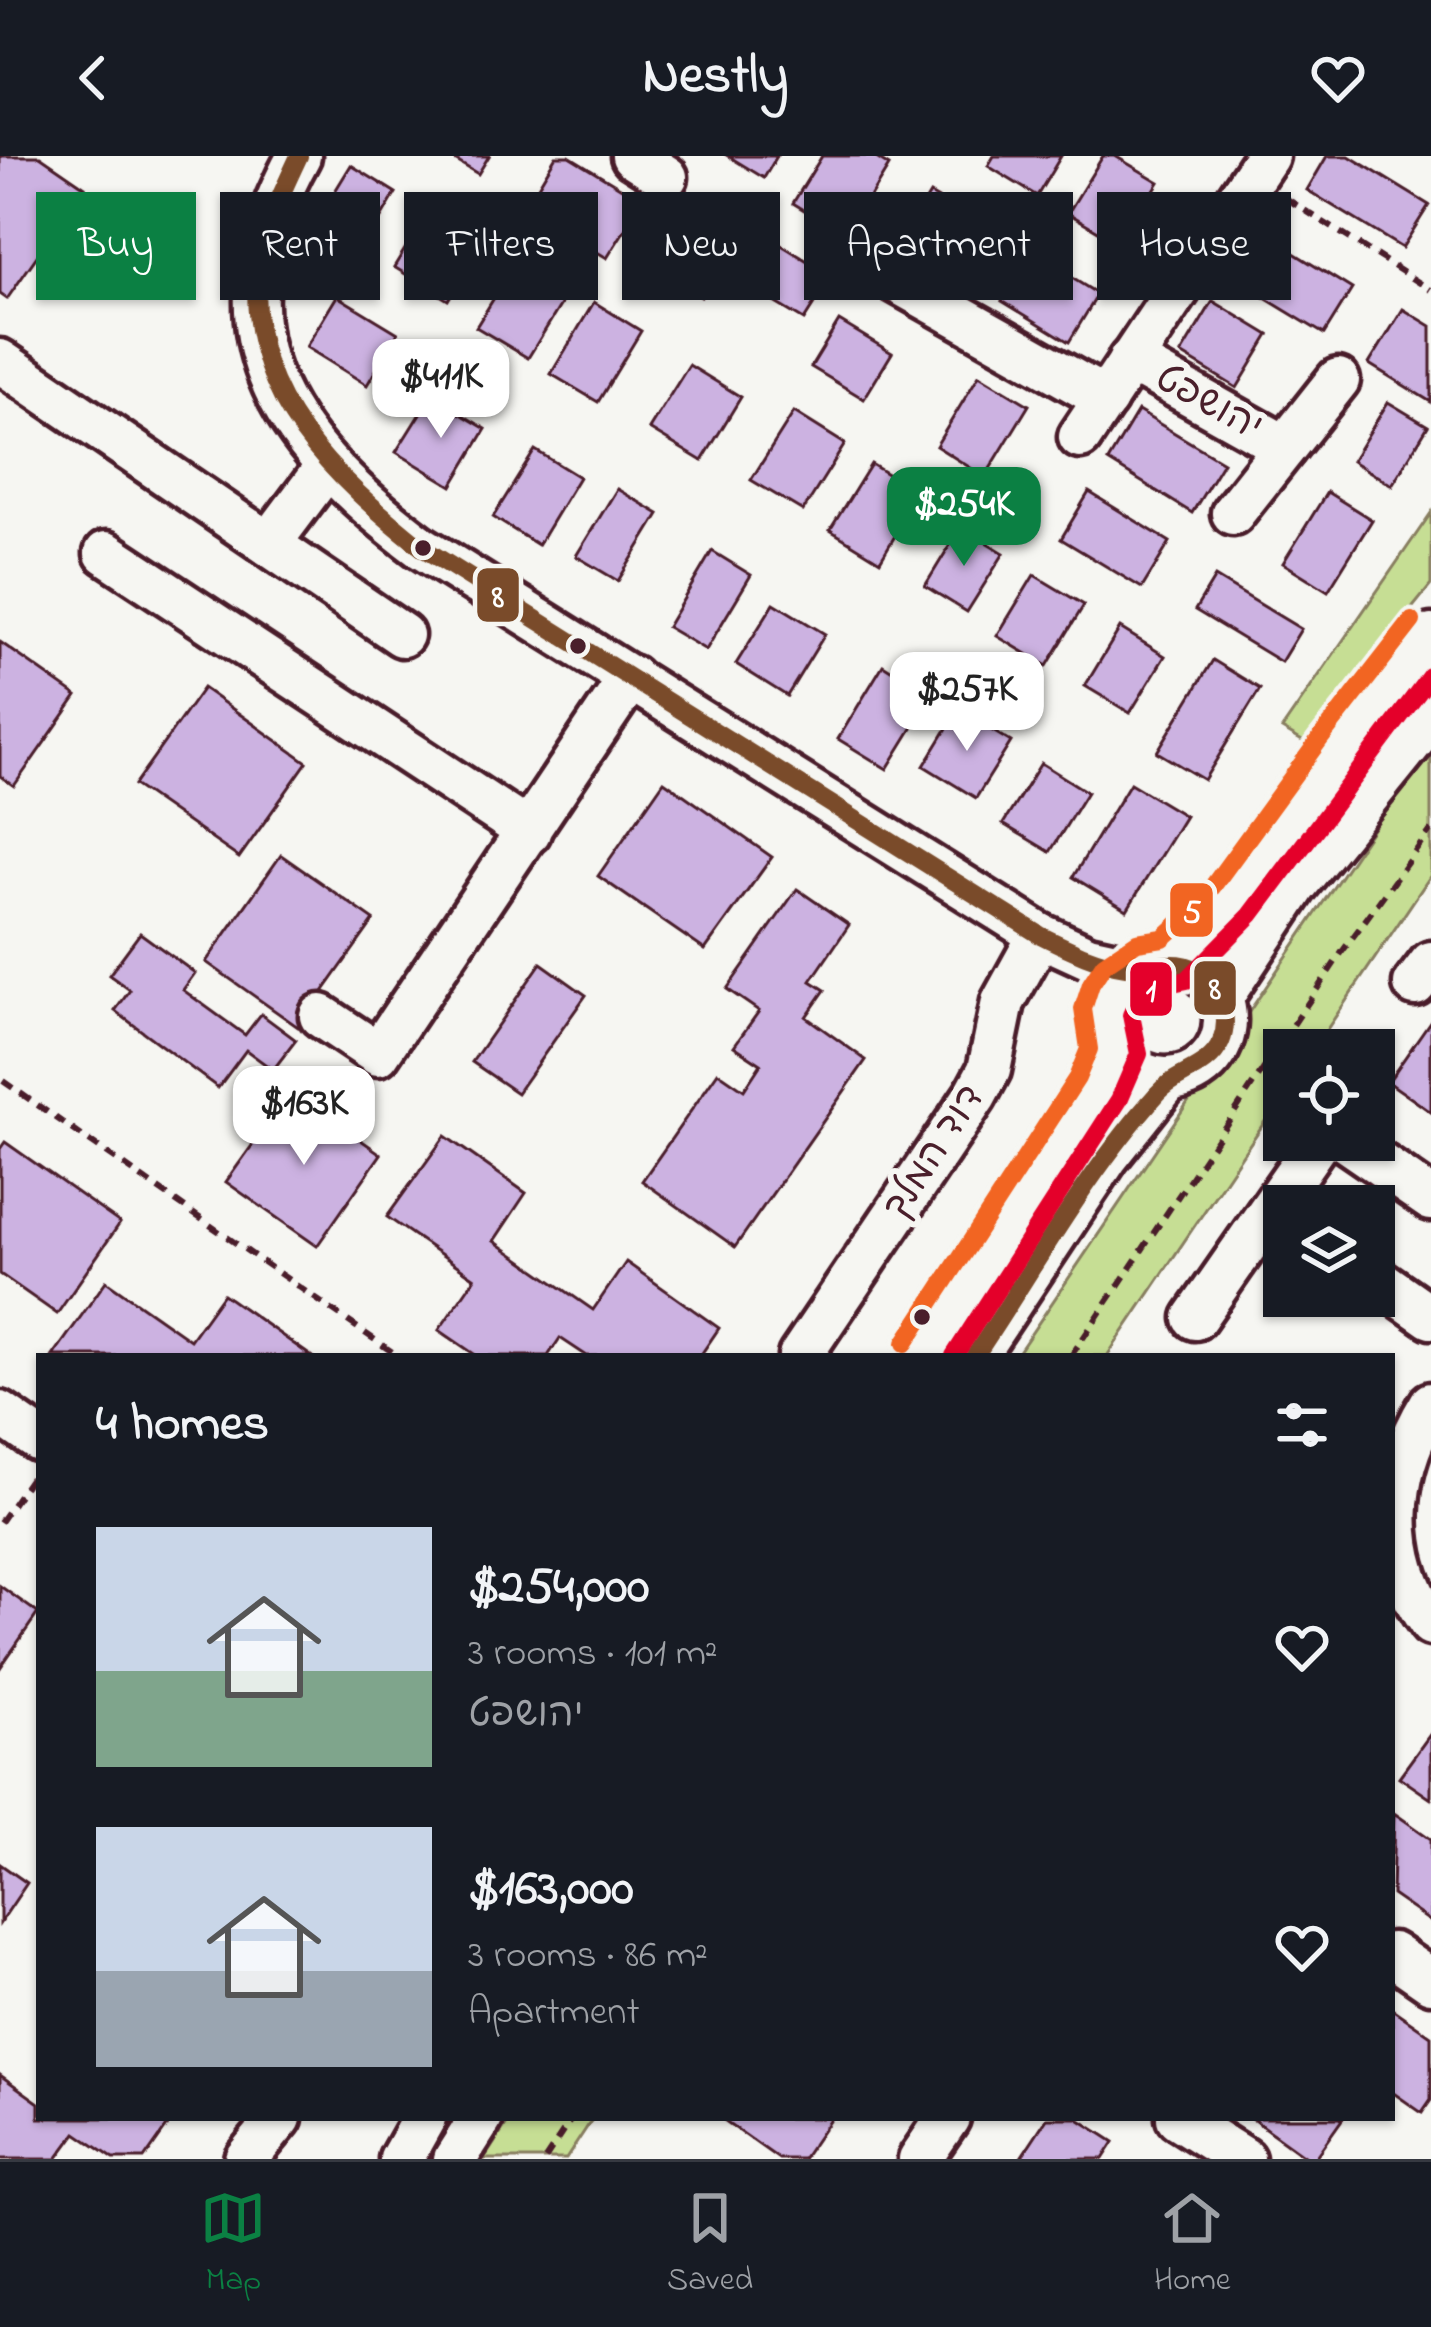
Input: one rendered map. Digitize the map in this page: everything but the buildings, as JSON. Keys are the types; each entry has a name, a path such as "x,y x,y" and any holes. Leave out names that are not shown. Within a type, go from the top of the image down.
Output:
{"street":[{"path":"299,156 261,242 254,285 257,329 279,396 326,468 421,547 1040,935 1088,957 1155,964 1205,976 1221,998 1225,1024 1217,1050 1196,1070 1169,1079 1134,1070 1079,974 1040,935"},
{"name":"יהושפט","path":"1080,437 1246,163"},
{"name":"יהושפט","path":"930,300 1106,399"},
{"path":"0,361 402,635"},
{"name":"יהושפט","path":"1130,361 1285,447"},
{"path":"1233,512 1338,380"},
{"path":"269,544 326,468"},
{"path":"106,553 529,832"},
{"path":"927,1353 1084,1114 1111,1030 1118,986 1155,964 1232,901 1431,636"},
{"path":"321,1016 379,1054 631,677"},
{"path":"1221,998 1296,885 1431,718"},
{"name":"דוד המלך","path":"802,1353 975,1096 988,1070 1003,1002 1040,935"},
{"path":"977,1353 1107,1157 1169,1079"},
{"path":"1376,1161 1431,1199"},
{"path":"1196,1318 1263,1230"},
{"path":"1395,1292 1431,1317"},
{"path":"1431,1404 1407,1452 1396,1489 1402,1570 1431,1624"},
{"path":"0,1413 36,1438"},
{"path":"1395,1956 1431,1981"},
{"path":"246,2159 278,2121"},
{"path":"400,2159 422,2121"},
{"path":"455,2159 479,2121"},
{"path":"920,2159 946,2121"},
{"path":"1183,2121 1243,2159"}],"path":[{"path":"1246,163 1431,290"},
{"path":"1072,1353 1329,971 1431,830"},
{"path":"3,1081 394,1353"},
{"path":"0,1522 36,1470"},
{"path":"545,2159 570,2121"}],"green space":[{"path":"1431,513 1431,585 1304,742 1282,729"},
{"path":"1431,752 1431,875 1327,1029 1263,1029 1263,1124 1109,1353 1018,1353 1398,792"},
{"path":"509,2121 591,2121 566,2159 484,2159"}],"transit line":[{"name":"8","path":"299,156 263,245 257,277 258,321 266,361 282,397 303,432 358,493 421,547 1040,935 1115,965 1185,965 1204,975 1216,989 1225,1024 1216,1051 1165,1086 1132,1123 977,1353"},
{"name":"5","path":"905,1343 1077,1078 1089,1049 1083,1009 1104,964 1137,942 1163,938 1184,919 1412,621"},
{"name":"1","path":"956,1353 1119,1100 1139,1054 1131,1015 1140,996 1154,987 1187,980 1251,915 1431,675"}]}
